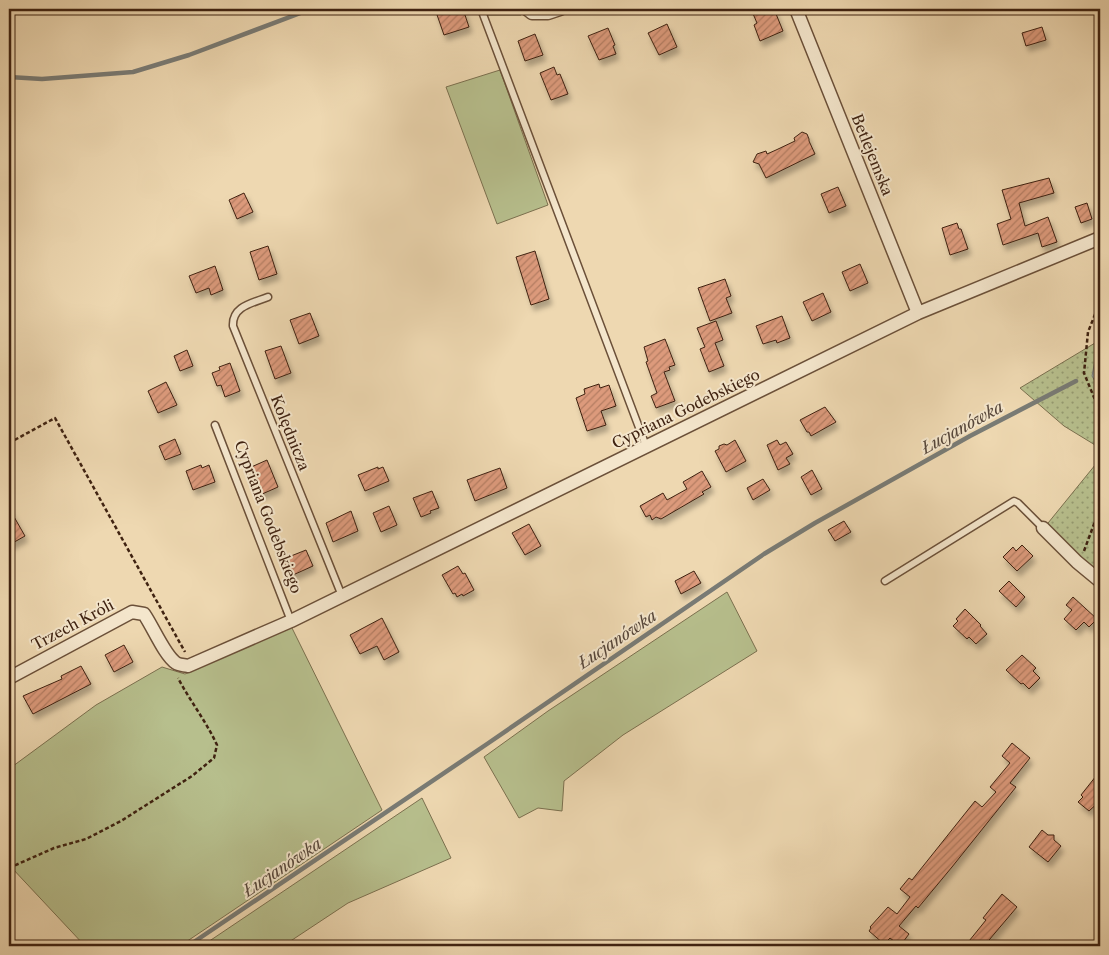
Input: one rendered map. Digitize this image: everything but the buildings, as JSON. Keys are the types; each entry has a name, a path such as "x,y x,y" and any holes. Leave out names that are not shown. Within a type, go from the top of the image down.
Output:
{"street":[{"path":"527,9 532,13 560,9"},
{"name":"Betlejemska","path":"796,9 918,313"},
{"name":"Cypriana Godebskiego","path":"185,665 342,596 918,313 1100,238"},
{"path":"1043,528 1077,562 1100,581"},
{"name":"Trzech Króli","path":"9,678 132,612 144,614 168,654 185,665"}],"lane":[{"path":"481,9 646,446"},
{"name":"Kolędnicza","path":"268,297 240,308 236,313 233,326 342,596"},
{"name":"Cypriana Godebskiego","path":"215,424 291,620"},
{"path":"885,581 1014,501 1043,528"}],"path":[{"path":"1100,302 1088,332 1084,373 1100,412"},
{"path":"9,443 55,418 185,665 178,677 193,705 208,726 217,745 214,758 192,776 121,821 86,839 54,848 9,868"},
{"path":"1077,562 1087,547 1094,524 1100,516"}],"green space":[{"path":"485,9 518,9 521,15 488,15"},
{"path":"500,70 548,205 497,224 446,87"},
{"path":"1100,340 1100,448 1064,426 1020,388"},
{"path":"1100,459 1100,576 1044,528"},
{"path":"727,592 757,651 623,735 564,781 562,811 538,808 519,818 484,757 548,711"},
{"path":"291,626 382,810 180,946 85,946 11,867 9,868 9,769 96,705 162,667 185,674"},
{"path":"422,798 451,858 348,903 283,946 202,946"}],"water":[{"path":"1100,357 1100,390 1092,376 1095,360"}],"waterway":[{"path":"9,77 42,79 133,72 189,55 311,9"},
{"name":"Łucjanówka","path":"188,946 764,554 815,523 970,436 1076,381"}]}
